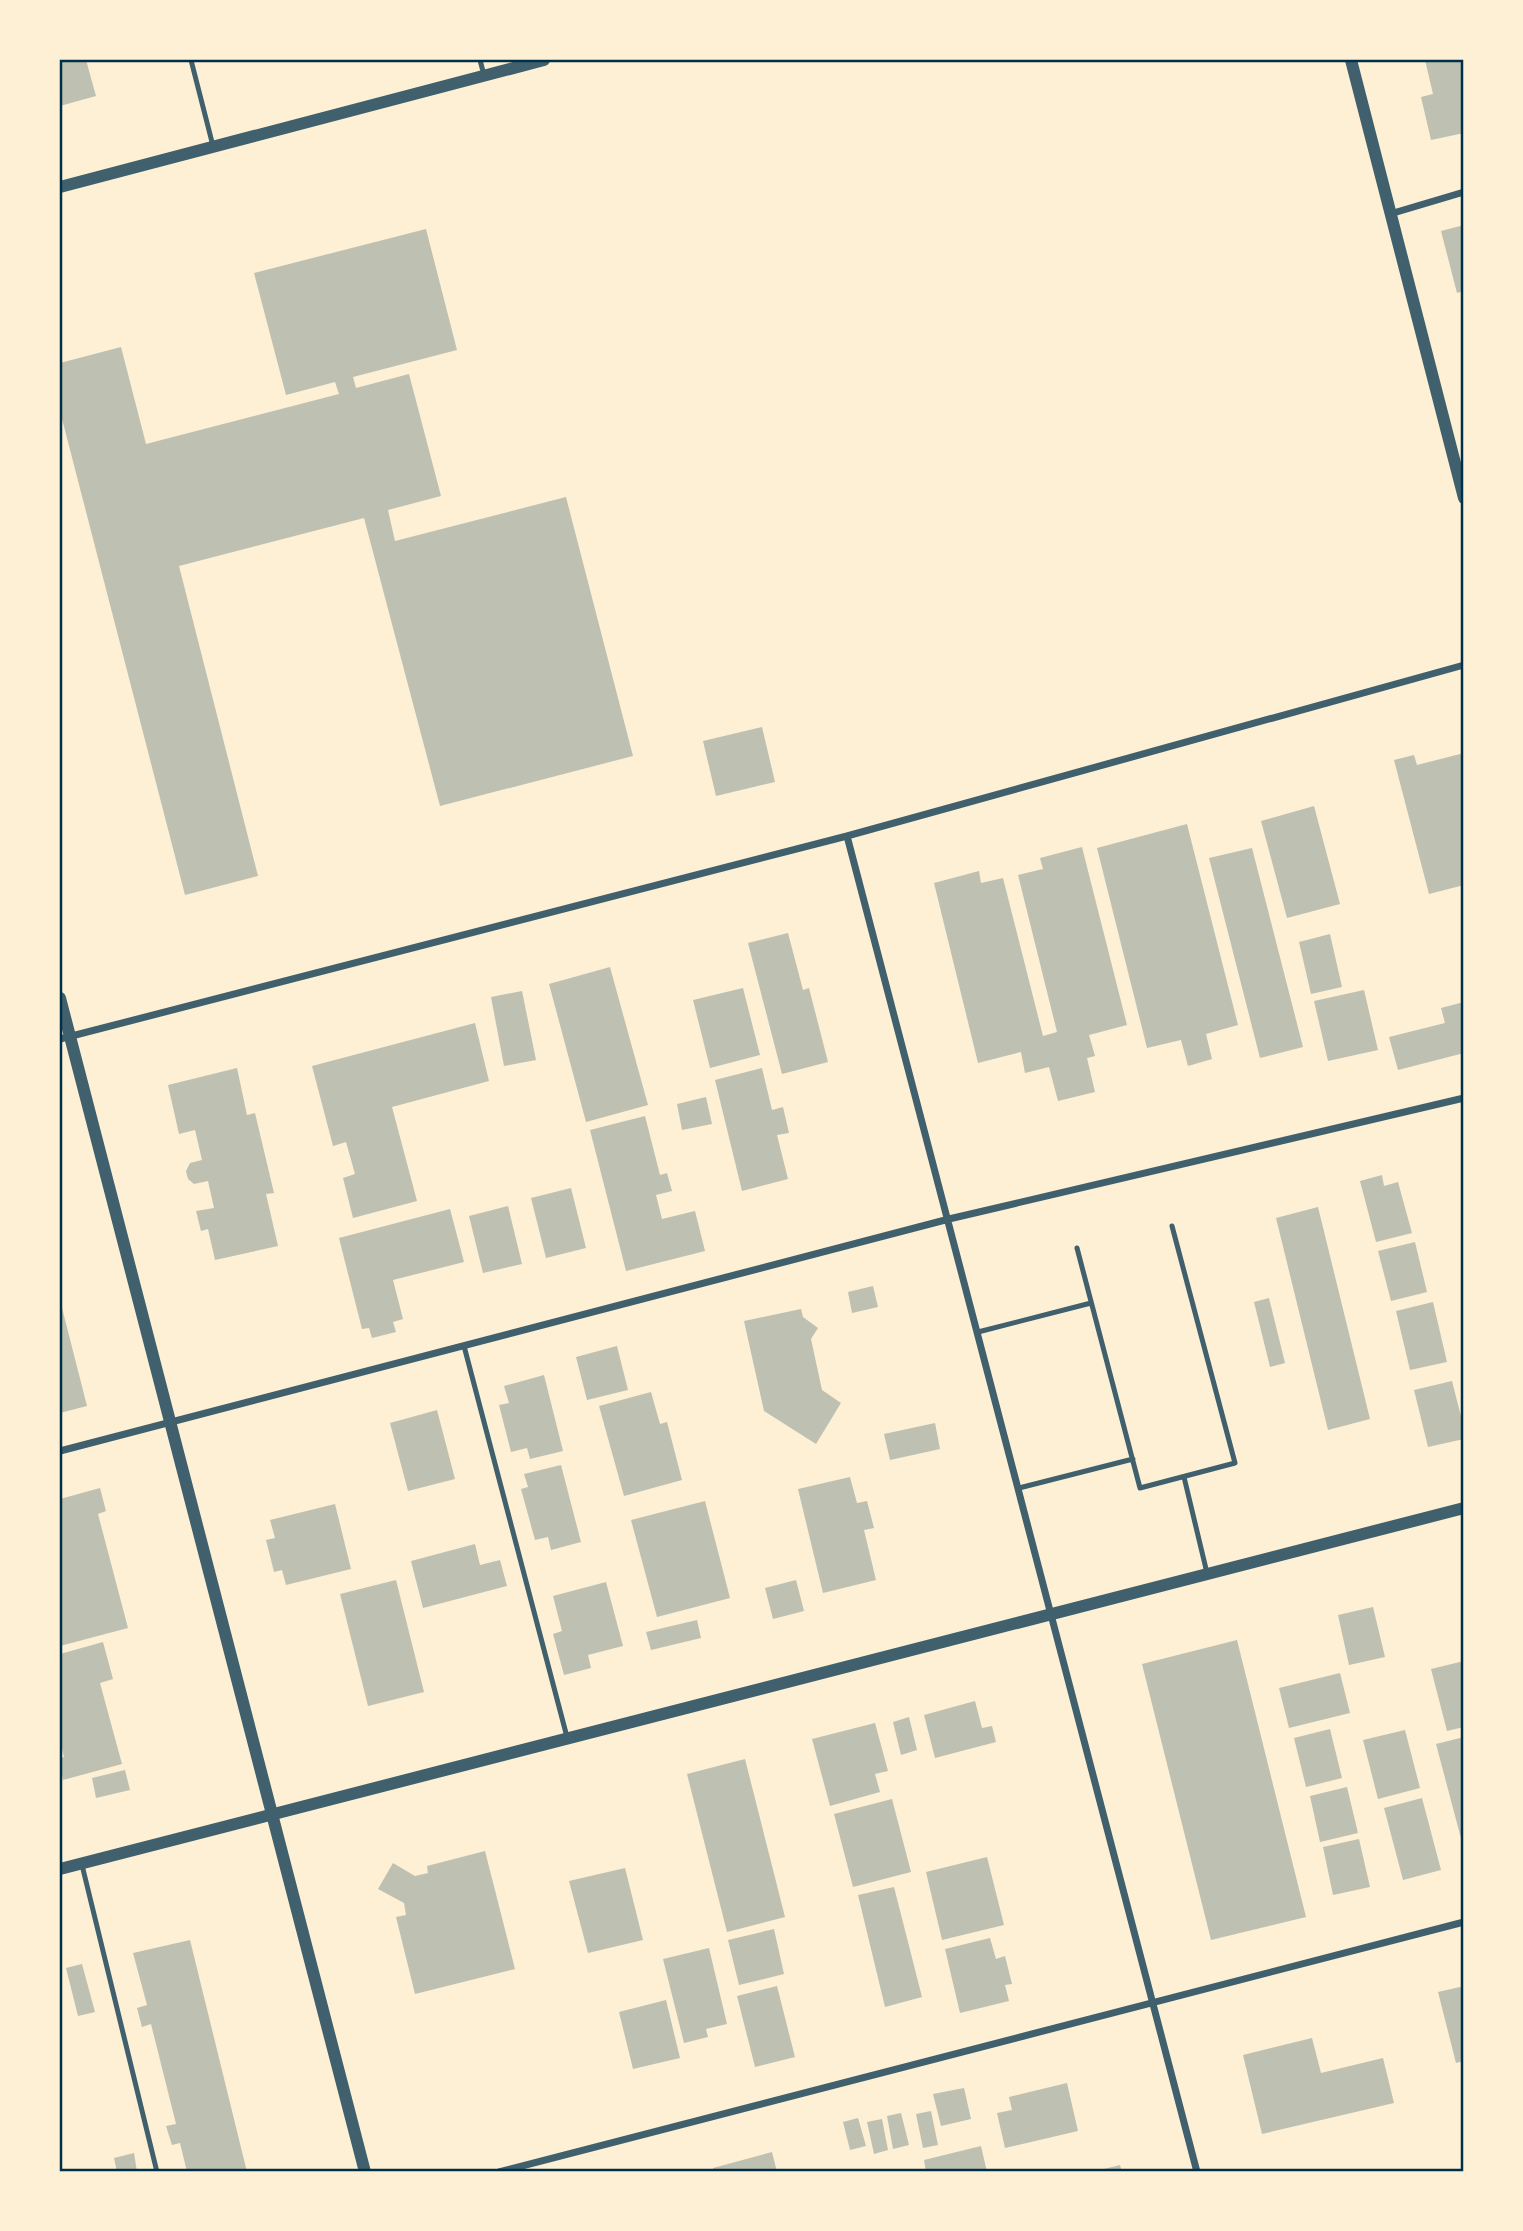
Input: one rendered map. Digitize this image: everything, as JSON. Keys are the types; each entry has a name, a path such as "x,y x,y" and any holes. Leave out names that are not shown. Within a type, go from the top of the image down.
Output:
{"street":[{"path":"60,187 544,60"},
{"path":"1351,60 1464,498"},
{"path":"1390,214 1464,192"},
{"path":"64,1037 847,836 1464,665"},
{"path":"847,836 1196,2172"},
{"path":"60,998 64,1037 170,1423 365,2172"},
{"path":"60,1451 949,1219 1464,1098"},
{"path":"60,1869 1464,1508"},
{"path":"499,2172 1464,1922"}],"lane":[{"path":"191,60 213,146"},
{"path":"480,60 484,75"},
{"path":"1077,1248 1140,1488 1234,1463 1172,1226"},
{"path":"978,1332 1091,1303"},
{"path":"464,1346 568,1740"},
{"path":"1019,1488 1132,1459"},
{"path":"1184,1477 1207,1573"},
{"path":"82,1863 157,2172"}],"building":[{"path":"60,60 86,60 96,96 60,106"},
{"path":"1425,60 1464,60 1464,133 1431,140 1421,97 1433,94"},
{"path":"1464,225 1464,291 1457,293 1441,231"},
{"path":"426,229 457,350 353,377 356,388 409,374 441,496 388,510 395,541 566,497 633,756 440,806 364,518 179,566 258,876 185,895 60,411 60,363 121,347 146,444 339,394 335,382 286,395 254,273"},
{"path":"762,727 775,782 716,796 703,741"},
{"path":"1464,753 1464,885 1429,894 1394,760 1414,755 1417,765"},
{"path":"1314,806 1340,904 1287,918 1261,821"},
{"path":"1187,824 1238,1025 1206,1034 1212,1059 1188,1066 1181,1040 1147,1048 1097,848"},
{"path":"1082,847 1127,1025 1089,1035 1095,1056 1087,1058 1095,1092 1058,1101 1049,1067 1025,1073 1021,1052 978,1063 934,883 979,871 981,883 1003,878 1043,1036 1057,1032 1018,875 1043,869 1040,858"},
{"path":"1252,848 1303,1047 1260,1058 1209,858"},
{"path":"788,933 803,990 809,988 828,1062 782,1074 748,943"},
{"path":"1330,934 1342,987 1311,994 1299,942"},
{"path":"610,967 648,1105 586,1122 549,984"},
{"path":"743,988 760,1055 710,1068 693,1000"},
{"path":"1364,990 1378,1050 1328,1061 1314,1001"},
{"path":"522,991 536,1060 504,1066 491,997"},
{"path":"1464,1002 1464,1053 1398,1070 1389,1037 1445,1023 1441,1008"},
{"path":"475,1023 489,1081 392,1107 417,1201 353,1218 343,1178 355,1174 346,1142 333,1146 312,1066"},
{"path":"237,1068 247,1115 255,1113 274,1193 266,1194 278,1246 215,1260 208,1229 201,1231 196,1211 214,1208 208,1181 194,1184 188,1179 186,1171 190,1163 202,1160 195,1130 179,1134 168,1085"},
{"path":"762,1068 772,1110 783,1107 789,1133 777,1135 788,1179 742,1191 715,1080"},
{"path":"706,1097 712,1124 682,1130 677,1104"},
{"path":"645,1116 660,1175 667,1173 672,1191 656,1195 662,1219 695,1211 705,1251 626,1271 590,1130"},
{"path":"1382,1175 1384,1186 1398,1182 1412,1233 1376,1242 1360,1181"},
{"path":"571,1188 586,1248 546,1258 531,1198"},
{"path":"508,1206 522,1264 483,1273 469,1216"},
{"path":"1318,1207 1370,1419 1328,1430 1276,1218"},
{"path":"450,1209 464,1262 393,1280 403,1319 393,1322 396,1332 372,1338 369,1328 362,1329 339,1238"},
{"path":"1415,1242 1427,1292 1391,1301 1378,1251"},
{"path":"873,1286 878,1307 852,1313 848,1292"},
{"path":"1269,1298 1285,1363 1270,1367 1254,1302"},
{"path":"60,1300 87,1406 60,1413"},
{"path":"1433,1302 1447,1362 1410,1370 1396,1311"},
{"path":"801,1309 803,1317 818,1328 811,1339 822,1390 841,1403 816,1444 764,1411 744,1321"},
{"path":"617,1346 628,1390 587,1400 576,1357"},
{"path":"544,1375 563,1451 530,1459 527,1448 511,1452 499,1405 509,1403 504,1386"},
{"path":"1452,1381 1464,1428 1464,1439 1428,1447 1414,1390"},
{"path":"651,1392 660,1424 667,1422 682,1480 624,1496 599,1406"},
{"path":"437,1410 455,1479 408,1491 390,1423"},
{"path":"935,1423 940,1449 890,1460 884,1434"},
{"path":"561,1465 581,1542 551,1550 548,1537 535,1540 521,1489 528,1487 524,1474"},
{"path":"850,1477 857,1503 867,1501 874,1528 864,1530 876,1580 823,1593 798,1489"},
{"path":"100,1488 106,1511 98,1514 128,1628 60,1646 60,1499"},
{"path":"705,1501 730,1598 657,1617 631,1520"},
{"path":"335,1504 351,1569 286,1585 282,1570 274,1572 266,1540 275,1538 270,1520"},
{"path":"475,1544 480,1565 500,1560 507,1586 423,1608 411,1561"},
{"path":"396,1580 424,1692 368,1706 340,1594"},
{"path":"796,1580 804,1611 773,1619 765,1588"},
{"path":"606,1582 623,1646 588,1655 591,1668 564,1675 553,1634 562,1631 553,1596"},
{"path":"1373,1607 1385,1657 1349,1665 1338,1615"},
{"path":"697,1620 701,1638 651,1650 646,1632"},
{"path":"1237,1640 1306,1917 1211,1940 1142,1664"},
{"path":"103,1642 113,1679 100,1683 122,1764 63,1780 60,1765 60,1758 64,1757 60,1740 60,1654"},
{"path":"1464,1661 1464,1727 1447,1731 1431,1669"},
{"path":"1340,1673 1350,1713 1289,1728 1279,1688"},
{"path":"975,1701 982,1728 992,1726 996,1742 935,1758 924,1715"},
{"path":"909,1717 917,1750 901,1755 893,1722"},
{"path":"875,1723 888,1771 875,1774 880,1792 830,1806 812,1739"},
{"path":"1330,1729 1342,1778 1306,1787 1294,1738"},
{"path":"1405,1730 1420,1788 1378,1799 1363,1740"},
{"path":"1464,1737 1464,1846 1463,1846 1436,1744"},
{"path":"745,1759 785,1917 727,1932 687,1774"},
{"path":"125,1770 130,1790 96,1798 92,1778"},
{"path":"1347,1787 1358,1833 1320,1842 1310,1796"},
{"path":"1422,1798 1441,1870 1403,1880 1384,1808"},
{"path":"892,1799 911,1872 853,1887 834,1814"},
{"path":"1359,1839 1370,1887 1333,1895 1323,1847"},
{"path":"485,1851 515,1969 415,1994 396,1917 406,1915 404,1903 378,1889 393,1863 415,1876 428,1873 427,1866"},
{"path":"987,1857 1004,1925 942,1940 926,1872"},
{"path":"625,1868 643,1940 588,1953 569,1881"},
{"path":"894,1887 922,1997 885,2007 858,1895"},
{"path":"774,1929 784,1974 739,1985 728,1940"},
{"path":"990,1938 996,1959 1005,1956 1012,1984 1005,1985 1009,2001 960,2013 945,1949"},
{"path":"190,1940 247,2172 187,2172 180,2143 172,2145 166,2126 176,2124 151,2024 142,2027 137,2008 147,2005 133,1953"},
{"path":"709,1948 727,2024 706,2029 708,2037 684,2043 663,1959"},
{"path":"82,1964 95,2012 78,2016 66,1968"},
{"path":"777,1986 795,2057 755,2067 737,1996"},
{"path":"1464,1986 1464,2061 1456,2063 1438,1992"},
{"path":"666,2000 680,2058 633,2069 619,2012"},
{"path":"1312,2038 1321,2073 1383,2058 1394,2103 1262,2134 1243,2055"},
{"path":"1067,2083 1078,2131 1005,2148 997,2113 1012,2110 1009,2097"},
{"path":"964,2088 971,2119 941,2126 933,2094"},
{"path":"931,2111 938,2145 923,2148 916,2114"},
{"path":"901,2113 909,2145 893,2149 887,2116"},
{"path":"858,2118 866,2146 850,2150 843,2122"},
{"path":"882,2119 888,2150 874,2154 867,2122"},
{"path":"981,2146 987,2172 926,2172 924,2160"},
{"path":"772,2152 777,2172 714,2172 713,2168"},
{"path":"134,2153 137,2172 117,2172 114,2158"},
{"path":"1120,2165 1122,2172 1096,2172 1096,2171"}]}
